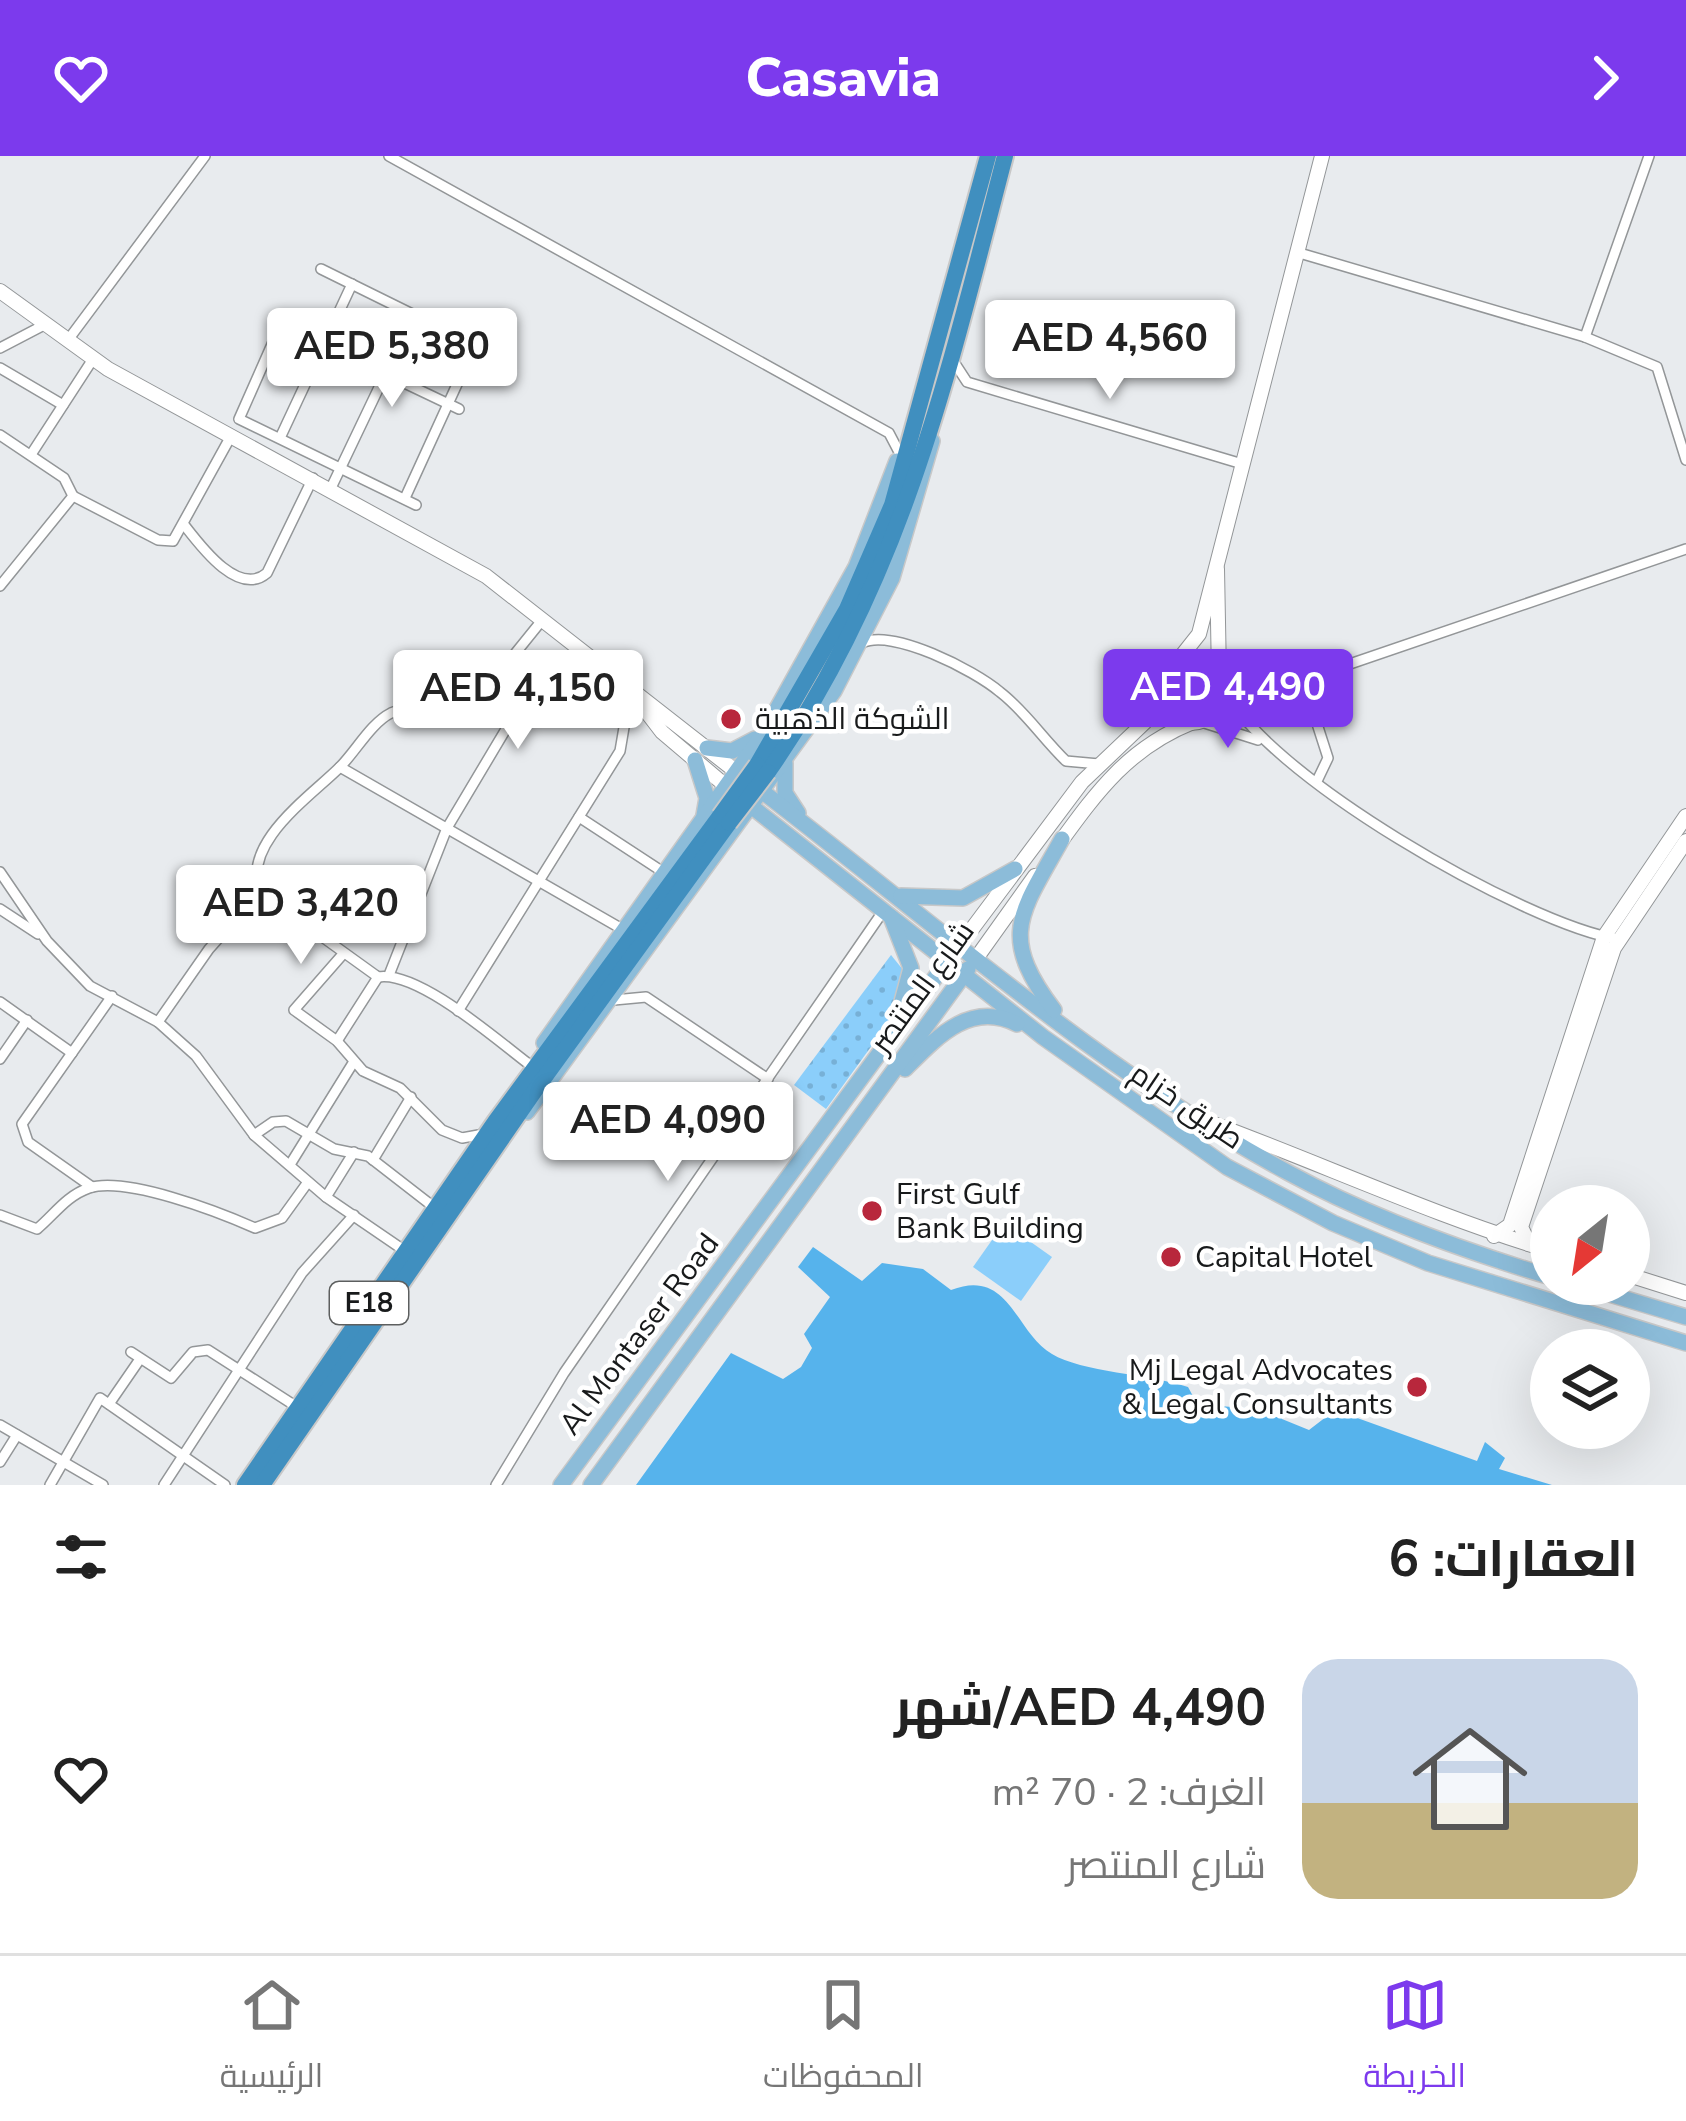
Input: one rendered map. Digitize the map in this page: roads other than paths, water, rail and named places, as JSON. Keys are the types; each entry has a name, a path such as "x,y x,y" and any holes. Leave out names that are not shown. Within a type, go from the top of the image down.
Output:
{"highway":[{"name":"E18","path":"770,767 892,505 988,156"},
{"name":"E18","path":"262,1485 496,1130 720,825 770,767 848,646 883,568 938,414 1005,156"},
{"name":"E18","path":"245,1485 468,1160 496,1130"}],"main road":[{"path":"496,1130 610,1003 720,825 732,780 850,580 918,408"},
{"path":"496,1130 530,1065 663,872 720,825 754,808 765,793 770,767 862,644 909,529 938,414"},
{"path":"720,825 707,798 701,754 732,751 763,734"},
{"path":"770,767 807,825"},
{"name":"طريق خزام","path":"732,780 765,793 975,960 1197,1118 1289,1173 1429,1237 1530,1269"},
{"name":"طريق خزام","path":"732,780 754,808 1043,1037 1223,1164 1334,1223 1428,1263 1686,1343"},
{"path":"720,825 760,827 790,835"},
{"path":"1062,839 1022,914 1017,941 1028,977 1063,1022"},
{"path":"897,895 963,898 1015,869"},
{"path":"887,912 911,968 909,992 887,1039"},
{"name":"شارع المنتصر","path":"887,1039 960,945"},
{"name":"شارع المنتصر","path":"591,1485 975,960"},
{"path":"869,1105 940,1032 963,1020 1003,1017 1043,1037"},
{"name":"Al Montaser Road","path":"561,1485 887,1039"},
{"path":"1223,1164 1238,1151 1271,1171 1289,1173"},
{"path":"1646,1305 1686,1317"}],"street":[{"path":"68,340 205,156"},
{"path":"389,156 884,430 900,454"},
{"path":"1269,746 1228,726 1168,712 1159,694 1162,676 1198,634 1322,156"},
{"path":"1585,337 1649,156"},
{"path":"1296,252 1585,337 1657,367 1686,460"},
{"path":"321,269 475,345 454,406 405,498"},
{"path":"280,438 352,284"},
{"path":"0,291 93,359 468,565 628,688 732,780"},
{"path":"331,488 414,314"},
{"path":"0,348 46,324"},
{"path":"416,505 238,419 277,333 287,327 454,406"},
{"path":"952,358 967,382 1239,463"},
{"path":"32,454 93,359"},
{"path":"0,368 63,405"},
{"path":"943,395 967,382"},
{"path":"884,430 899,428 918,408"},
{"path":"0,436 69,483 73,496 163,542 177,538 185,526 231,436"},
{"path":"185,526 228,570 257,581 267,573 313,478"},
{"path":"0,586 73,496"},
{"path":"1196,722 1220,705 1214,635 1219,539"},
{"path":"1318,781 1328,758 1303,680 1686,549"},
{"path":"878,609 892,637 994,687 1066,761 1099,764"},
{"path":"530,1065 458,1011 343,954 260,892 255,874 286,815 395,711 464,717 508,656 543,619"},
{"path":"862,644 892,637"},
{"path":"337,1042 384,976 447,828 512,717 508,656"},
{"path":"1176,662 1195,659 1221,680 1238,715 1269,746 1424,854 1493,891 1611,938"},
{"path":"458,1011 624,744 628,688"},
{"name":"شارع المنتصر","path":"960,945 1099,764 1145,722 1159,694"},
{"name":"شارع المنتصر","path":"975,960 1114,770 1147,744 1196,722"},
{"path":"340,767 622,929"},
{"path":"1494,1236 1510,1225 1611,938 1686,816"},
{"path":"579,817 663,872"},
{"path":"1529,1244 1521,1227 1611,938 1686,841"},
{"path":"0,872 47,940 90,986 158,1022 196,1056 254,1135 326,1197 405,1251"},
{"path":"158,1022 209,949 260,892"},
{"path":"0,909 47,940"},
{"path":"496,1485 564,1373 887,912"},
{"path":"343,954 294,1010 337,1042 353,1063 411,1097 434,1124 462,1138 496,1130"},
{"path":"610,1003 623,995 646,997 768,1079"},
{"path":"92,1187 28,1142 22,1130 24,1117 112,996"},
{"path":"0,1002 72,1053"},
{"path":"0,1059 27,1020"},
{"path":"291,1163 353,1063"},
{"path":"373,1160 411,1097"},
{"path":"1197,1118 1494,1236 1529,1244"},
{"path":"254,1135 280,1120 334,1149 373,1160 435,1208"},
{"path":"462,1138 468,1160"},
{"path":"326,1197 354,1152"},
{"path":"0,1215 37,1228 62,1203 92,1187 116,1186 189,1204 255,1228 282,1218 308,1182"},
{"path":"164,1485 302,1274 354,1215"},
{"path":"1650,1282 1686,1293"},
{"path":"109,1404 135,1356 171,1378 202,1348 297,1407"},
{"path":"50,1485 100,1398 225,1485"},
{"path":"0,1425 103,1485"},
{"path":"0,1462 17,1435"}],"place":[{"name":"الشوكة الذهبية","path":"731,719"},
{"name":"First Gulf Bank Building","path":"872,1211"},
{"name":"Capital Hotel","path":"1171,1257"},
{"name":"Mj Legal Advocates & Legal Consultants","path":"1417,1387"}]}
